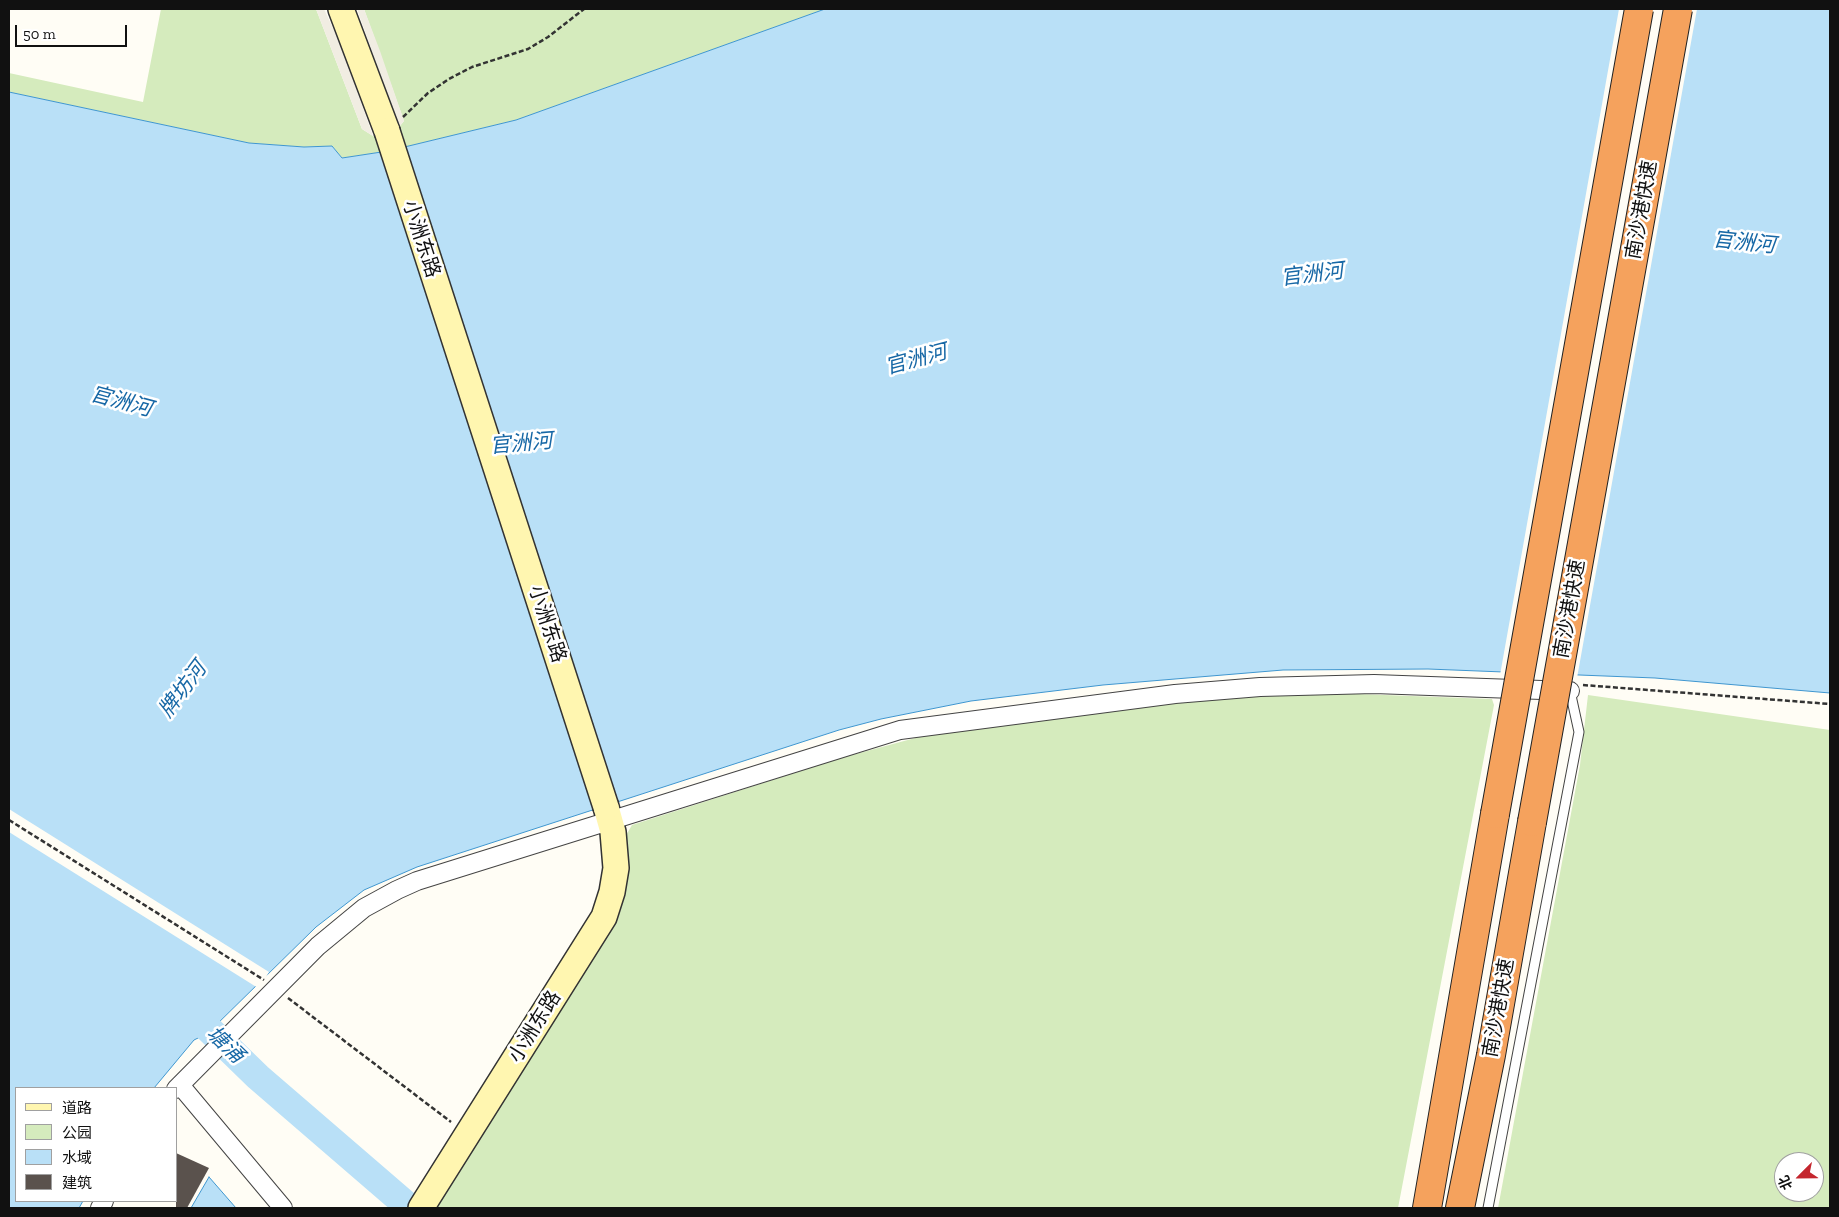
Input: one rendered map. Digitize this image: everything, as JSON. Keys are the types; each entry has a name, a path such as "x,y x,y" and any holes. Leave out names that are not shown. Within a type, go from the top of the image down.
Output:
{"highway":[{"name":"南沙港快速","path":"1427,1208 1639,9"},
{"name":"南沙港快速","path":"1460,1208 1491,1055 1678,9"}],"main road":[{"name":"小洲东路","path":"341,9 393,126 608,814 616,868 612,892 604,917 426,1200"}],"street":[{"path":"283,1208 178,1087 228,1036 270,985 350,919 397,890 608,814 926,725 1175,694 1260,687 1374,684 1570,691"}],"lane":[{"path":"1488,1208 1579,732 1570,691"}],"path":[{"path":"393,126 437,86 472,67 508,57 533,46 584,9"},
{"path":"1570,691 1584,684 1830,704"},
{"path":"9,820 270,985 468,1134"}],"green space":[{"path":"161,9 316,9 362,129 373,136 399,127 404,121 364,9 825,9 516,120 388,151 342,158 332,146 304,147 249,143 9,92 9,73 143,102"},
{"path":"1330,693 1492,699 1494,705 1398,1208 434,1208 609,930 628,867 625,837 632,825 841,758 930,734 1154,704 1236,697"},
{"path":"1588,695 1830,730 1830,1208 1498,1208 1580,765"}],"shaded area":[{"path":"316,9 324,9 339,41 373,136 362,129"},
{"path":"357,9 364,9 380,51 404,121 399,127"}],"water":[{"path":"825,9 1830,9 1830,693 1655,678 1428,669 1283,670 1103,685 971,701 881,719 839,730 417,867 364,890 316,927 211,1030 228,1059 207,1039 200,1037 194,1040 155,1087 15,1087 15,1202 82,1202 79,1208 9,1208 9,92 249,143 304,147 332,146 342,158 388,151 516,120"},
{"path":"209,1177 236,1208 191,1208"}],"pier":[{"path":"1619,9 1697,9 1577,678 1500,675"},
{"path":"9,809 269,972 263,982 258,988 9,832"}],"building":[{"path":"178,1154 209,1168 187,1208 176,1208 176,1202 178,1202"}],"waterway":[{"name":"塘涌","path":"183,1004 258,1077 410,1208"}],"water label":[{"name":"官洲河","path":"1744,243"},
{"name":"官洲河","path":"1312,275"},
{"name":"官洲河","path":"916,360"},
{"name":"官洲河","path":"121,402"},
{"name":"官洲河","path":"521,444"},
{"name":"牌坊河","path":"183,690"}]}
